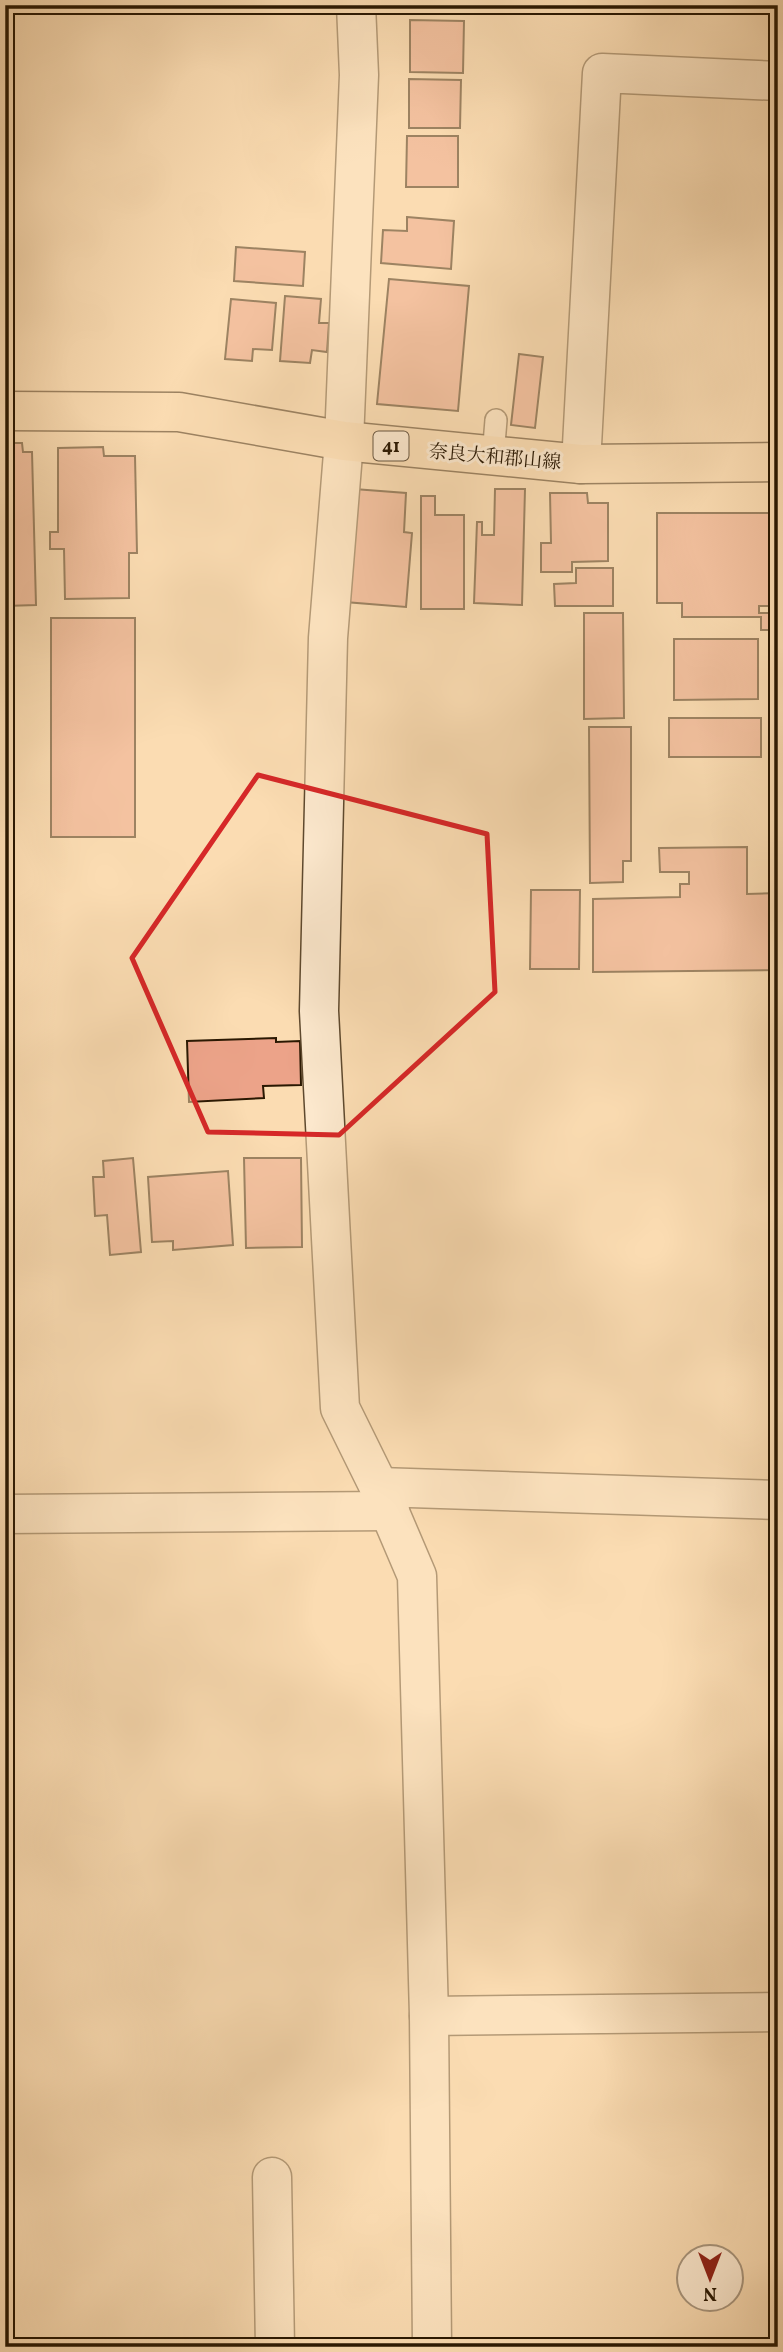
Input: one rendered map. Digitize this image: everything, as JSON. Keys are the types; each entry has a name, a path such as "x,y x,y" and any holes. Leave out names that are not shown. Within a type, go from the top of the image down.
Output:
{"main road":[{"name":"奈良大和郡山線","path":"5,411 179,412 344,441 494,438 581,464 778,462"}],"street":[{"path":"356,5 359,75 344,441 328,638 319,1012 340,1408 385,1499 417,1576 429,2016 432,2347"},
{"path":"581,464 602,73 778,81"},
{"path":"5,1514 385,1499 778,1500"},
{"path":"429,2016 778,2012"},
{"path":"272,2177 275,2347"}],"highlighted area":[{"path":"258,775 487,834 495,992 339,1135 208,1132 132,958"}],"building":[{"path":"388,5 465,5 465,13 388,12"},
{"path":"410,20 464,21 463,73 410,72"},
{"path":"409,79 461,80 460,128 409,128"},
{"path":"407,136 458,136 458,187 406,187"},
{"path":"407,217 454,221 451,269 381,263 383,230 407,231"},
{"path":"236,247 305,252 303,286 234,281"},
{"path":"389,279 469,286 458,411 377,404"},
{"path":"285,296 321,299 319,323 329,323 327,352 312,350 310,363 280,361"},
{"path":"231,299 276,303 272,350 253,349 252,361 225,359"},
{"path":"519,354 543,357 535,428 511,425"},
{"path":"5,443 22,443 23,452 32,452 36,605 5,606"},
{"path":"103,447 104,456 135,456 137,553 129,553 129,598 65,599 64,549 50,549 50,532 58,532 58,448"},
{"path":"354,489 406,493 404,532 412,533 406,607 345,602"},
{"path":"495,489 525,489 522,605 474,603 477,522 482,522 482,535 494,535"},
{"path":"550,493 587,493 588,503 608,503 608,561 572,562 572,572 541,572 541,543 551,543"},
{"path":"421,496 435,496 435,515 464,515 464,609 421,609"},
{"path":"657,513 778,513 778,606 759,606 759,613 778,613 778,647 770,647 770,630 761,630 761,617 682,617 682,603 657,603"},
{"path":"576,568 613,568 613,606 555,606 554,584 576,583"},
{"path":"584,613 623,613 624,718 584,719"},
{"path":"51,618 135,618 135,837 51,837"},
{"path":"674,639 758,639 758,699 674,700"},
{"path":"669,718 761,718 761,757 669,757"},
{"path":"589,727 631,727 631,861 623,861 623,882 590,883"},
{"path":"747,847 747,894 778,893 778,970 593,972 593,899 680,897 680,884 689,884 689,872 660,872 659,848"},
{"path":"531,890 580,890 579,969 530,969"},
{"path":"276,1038 276,1042 300,1041 301,1085 263,1086 264,1098 189,1102 187,1041"},
{"path":"133,1158 141,1252 110,1255 107,1215 95,1216 93,1177 104,1177 103,1161"},
{"path":"244,1158 301,1158 302,1247 246,1248"},
{"path":"228,1171 233,1245 173,1250 173,1241 152,1242 148,1177"}]}
